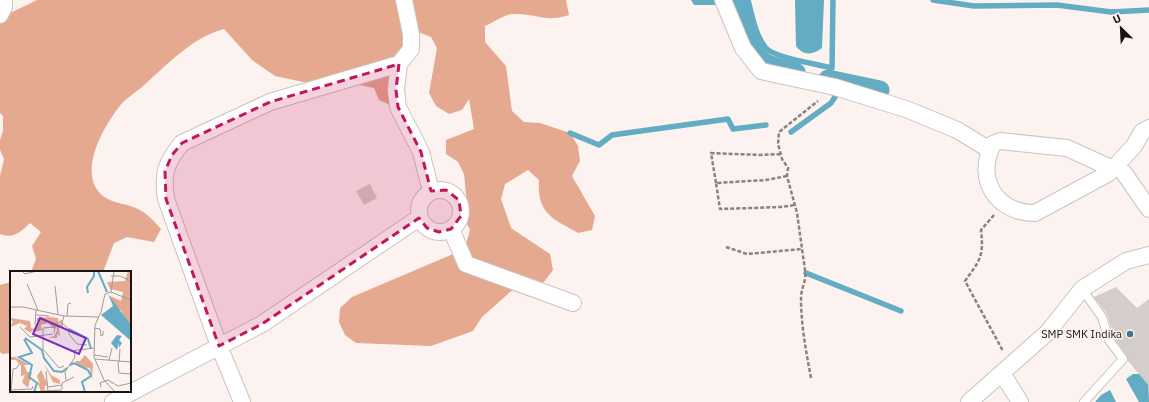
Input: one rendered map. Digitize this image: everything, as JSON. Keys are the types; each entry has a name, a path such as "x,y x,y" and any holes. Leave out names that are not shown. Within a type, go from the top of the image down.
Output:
{"street":[{"path":"0,16 4,7 4,0"},
{"path":"242,402 219,346 166,199 164,183 165,171 172,155 182,143 270,102 399,64 412,49 411,34 404,0"},
{"path":"723,0 746,53 761,71 834,87 906,108 958,130 990,150"},
{"path":"399,64 396,90 398,107 421,152 431,191"},
{"path":"1149,128 1142,132 1118,171 1109,173 1035,213 1024,213 1012,210 1002,203 987,182 986,168 993,144 1000,141 1067,148 1118,171 1149,209"},
{"path":"446,190 459,200 461,216 452,228 439,232 427,228 420,218 420,203 431,191 446,190"},
{"path":"113,402 262,324 420,218"},
{"path":"452,228 466,264 573,303"},
{"path":"969,402 1048,332 1082,289 1126,261 1149,254"},
{"path":"1006,369 1020,402"}],"lane":[{"path":"1082,289 1102,317 1109,340 1123,359 1084,402"}],"path":[{"path":"811,378 802,334 801,293 806,277 795,205 787,176 788,168 780,154 778,144 779,132 820,100"},
{"path":"780,154 760,155 711,153 720,209 795,205"},
{"path":"716,183 766,180 787,176"},
{"path":"1002,203 990,222 981,230 981,258 965,281 1006,369"},
{"path":"726,247 747,254 802,250"}],"highlighted area":[{"path":"399,64 396,90 398,107 421,152 431,191 446,190 459,200 461,216 451,229 439,232 427,228 419,218 262,324 219,346 166,199 165,171 172,155 182,143 270,102"}],"shaded area":[{"path":"37,0 566,0 569,15 546,18 521,14 506,15 485,26 485,42 506,66 512,111 524,122 540,123 570,133 578,146 580,161 572,176 595,216 592,230 578,233 548,214 541,201 539,180 528,170 505,184 501,199 511,228 550,254 553,270 544,282 516,287 482,317 473,331 431,346 356,343 345,335 339,322 340,308 352,297 453,254 466,244 470,230 464,218 467,204 464,174 458,162 446,154 446,140 474,129 469,99 462,110 449,114 436,106 429,93 437,48 431,37 418,32 393,106 379,100 374,88 345,82 303,82 275,76 252,60 224,29 201,38 190,45 124,101 113,115 102,134 93,157 92,178 96,188 104,197 138,209 151,218 161,229 154,242 127,237 114,243 103,271 31,271 36,259 32,246 41,232 30,223 16,234 9,236 0,234 0,176 4,159 0,150 0,140 3,131 3,116 0,113 0,18"},
{"path":"10,282 10,353 2,354 0,352 0,285"}],"water":[{"path":"691,0 721,0 722,5 694,5"},
{"path":"795,0 824,0 822,48 815,52 805,53 796,46"},
{"path":"1133,374 1148,374 1149,402 1139,402 1126,379"},
{"path":"1110,390 1116,402 1095,402 1101,395"}],"building":[{"path":"370,184 377,198 364,205 356,191"},
{"name":"SMP SMK Indika","path":"1116,287 1137,308 1149,299 1149,386 1128,361 1127,356 1114,338 1107,314 1094,297"}],"waterway":[{"path":"737,0 750,42 759,57 771,66 796,72"},
{"path":"748,0 754,24 765,47 770,51 786,57 832,68 833,0"},
{"path":"933,0 974,6 1057,5 1111,12 1149,10"},
{"path":"828,79 880,90"},
{"path":"791,132 831,103 835,97 832,89"},
{"path":"570,133 599,145 612,135 728,119 733,129 766,125"},
{"path":"806,273 901,311"}],"place":[{"name":"SMP SMK Indika","path":"1130,334"}]}
